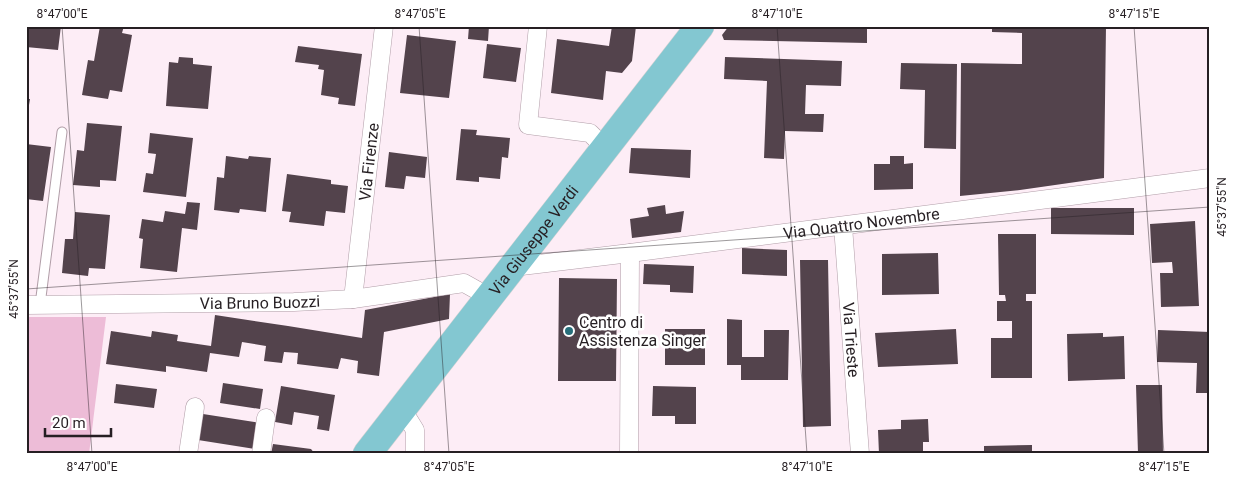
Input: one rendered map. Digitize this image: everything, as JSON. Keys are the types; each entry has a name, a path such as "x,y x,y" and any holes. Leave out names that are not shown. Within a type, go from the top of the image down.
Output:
{"main road":[{"name":"Via Giuseppe Verdi","path":"367,454 700,26"}],"street":[{"name":"Via Firenze","path":"353,299 384,26"},
{"path":"538,26 528,125 590,133 606,149"},
{"name":"Via Quattro Novembre","path":"513,266 630,253 1210,178"},
{"name":"Via Trieste","path":"843,226 860,454"},
{"path":"629,454 630,253"},
{"name":"Via Bruno Buozzi","path":"33,305 294,302 353,299 464,282 489,297"},
{"path":"188,454 195,407"},
{"path":"402,409 415,430 415,454"},
{"path":"262,454 266,418"}],"lane":[{"path":"33,305 62,132"}],"shaded area":[{"path":"26,317 106,317 89,454 26,454"}],"building":[{"path":"26,26 61,26 58,50 26,47"},
{"path":"100,26 124,26 122,33 132,35 122,92 110,90 108,99 82,95 88,60 94,61"},
{"path":"469,26 489,26 488,41 468,39"},
{"path":"612,26 636,26 632,61 622,73 606,71 603,100 551,93 557,39 609,46"},
{"path":"729,26 867,26 867,43 724,40 722,35"},
{"path":"992,26 1106,26 1104,178 960,196 961,63 1022,64 1022,33 992,32"},
{"path":"407,35 456,41 449,98 400,93"},
{"path":"487,44 521,48 516,82 483,78"},
{"path":"298,46 362,54 355,106 338,104 339,98 321,95 324,70 318,69 319,65 295,62"},
{"path":"179,57 193,58 193,64 212,66 208,109 166,106 169,62 178,63"},
{"path":"725,57 842,61 841,86 806,85 805,114 824,114 823,132 785,131 784,159 764,158 767,81 724,79"},
{"path":"901,63 957,64 956,149 924,148 925,90 900,89"},
{"path":"26,99 30,99 27,117 26,117"},
{"path":"87,123 122,126 116,181 100,180 100,187 73,185 77,150 84,151"},
{"path":"461,129 477,130 476,135 510,138 508,158 502,157 500,179 479,177 479,182 456,180"},
{"path":"150,133 193,138 186,197 143,192 146,173 153,174 156,154 148,153"},
{"path":"26,144 51,147 43,201 26,199"},
{"path":"631,148 691,150 690,178 629,173"},
{"path":"389,152 427,157 425,178 406,176 404,189 385,187"},
{"path":"226,156 248,159 249,156 271,158 266,212 240,209 239,213 214,210 217,177 224,178"},
{"path":"890,156 904,156 904,164 913,163 913,189 874,190 874,164 890,164"},
{"path":"287,174 331,180 331,184 348,186 345,213 326,211 324,226 289,222 291,212 282,211"},
{"path":"187,202 200,203 197,230 182,228 177,272 140,268 143,239 139,238 142,219 163,222 165,211 185,214"},
{"path":"665,205 666,214 684,211 681,232 632,238 630,219 649,216 647,208"},
{"path":"1051,208 1134,208 1134,235 1051,234"},
{"path":"75,212 110,215 105,269 89,268 88,276 62,273 65,239 73,239"},
{"path":"1195,221 1199,306 1161,307 1160,273 1173,273 1172,262 1152,263 1150,224"},
{"path":"998,234 1036,234 1036,294 1026,294 1026,301 1032,301 1032,378 991,378 991,338 1012,338 1012,321 997,321 997,301 1006,301 1005,295 999,295"},
{"path":"742,248 787,250 787,276 742,274"},
{"path":"938,253 939,294 882,295 882,254"},
{"path":"800,260 828,260 831,426 803,427"},
{"path":"644,264 694,266 693,293 670,292 670,285 643,284"},
{"path":"559,278 617,279 616,381 558,381"},
{"path":"450,294 449,319 384,332 379,376 357,373 358,361 341,358 338,369 297,364 298,353 284,352 282,363 264,361 266,346 242,342 239,357 210,353 207,372 166,366 166,372 106,364 111,331 151,337 152,331 178,335 177,341 211,346 215,315 362,338 365,310"},
{"path":"727,319 742,320 742,357 764,357 764,330 789,330 788,380 741,380 741,365 727,365"},
{"path":"665,329 705,329 705,365 665,365"},
{"path":"956,329 958,364 878,367 875,333"},
{"path":"1158,330 1210,332 1210,393 1196,393 1197,363 1157,362"},
{"path":"1103,333 1103,337 1124,336 1125,379 1068,381 1067,334"},
{"path":"223,383 263,389 260,409 220,403"},
{"path":"116,384 157,389 154,408 114,403"},
{"path":"1136,385 1162,385 1163,454 1138,454"},
{"path":"281,386 335,395 329,431 317,429 319,416 294,412 292,425 275,422"},
{"path":"653,386 696,387 696,424 675,424 675,416 652,416"},
{"path":"203,414 260,423 255,449 198,440"},
{"path":"928,419 929,442 923,442 923,454 879,454 878,430 901,429 901,420"},
{"path":"273,444 311,449 315,454 271,454"},
{"path":"1032,445 1032,454 984,454 984,446"}],"place":[{"name":"Centro di Assistenza Singer","path":"569,331"}]}
